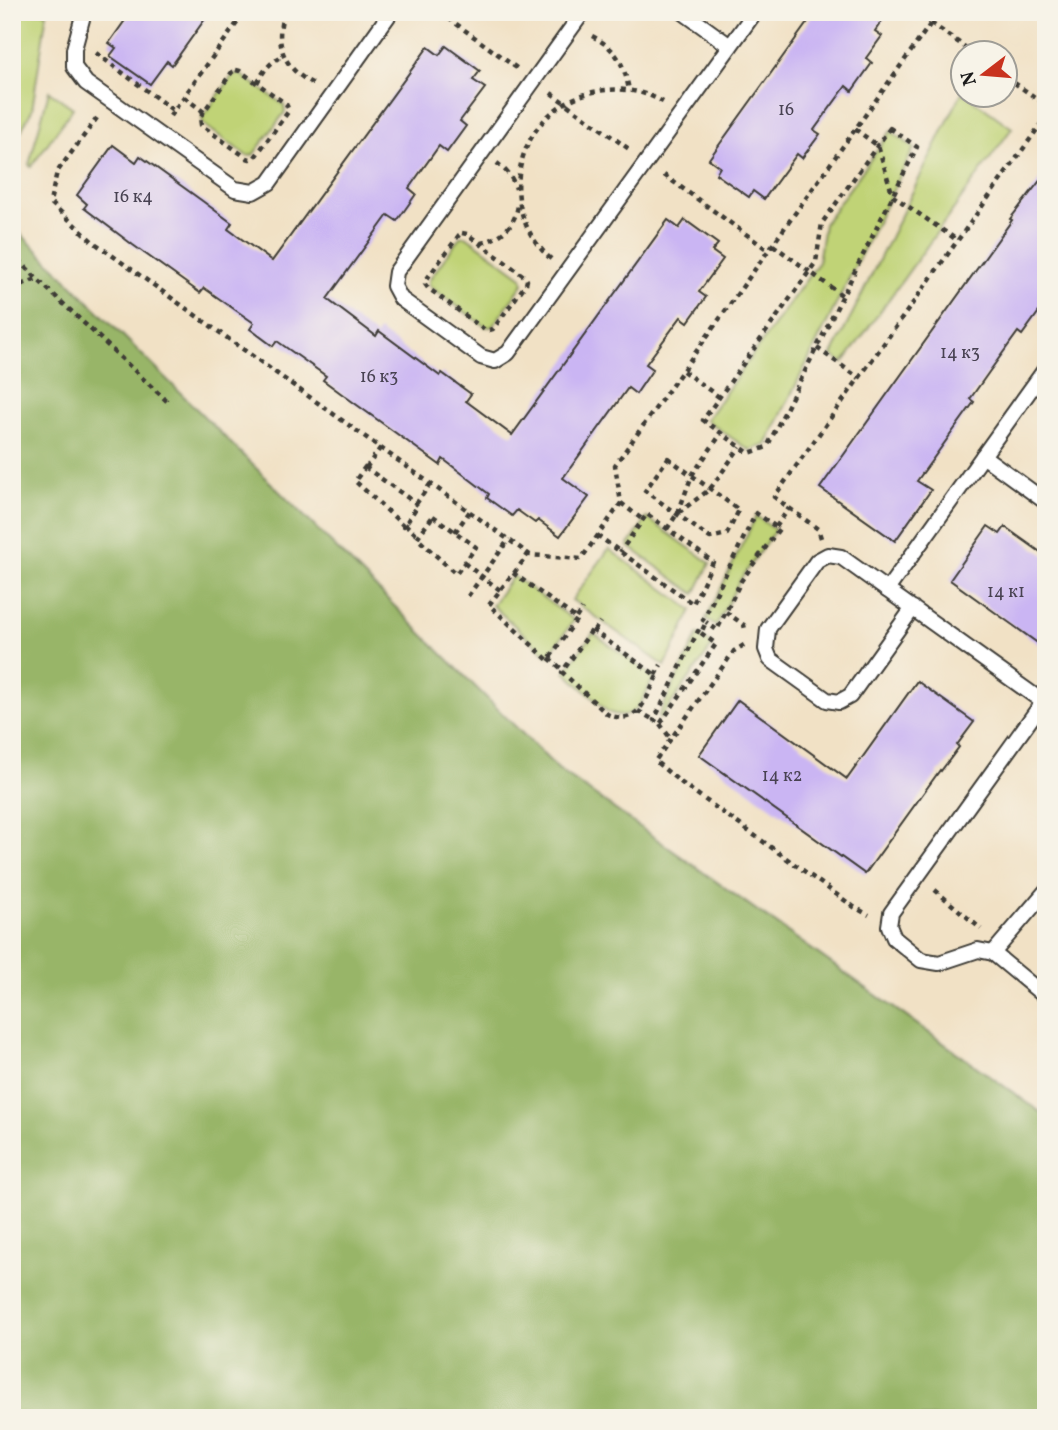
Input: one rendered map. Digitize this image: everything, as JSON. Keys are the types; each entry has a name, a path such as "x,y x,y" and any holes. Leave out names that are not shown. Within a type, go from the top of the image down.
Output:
{"lane":[{"path":"84,12 74,49 74,67 86,83 235,189 253,192 269,183 391,12"},
{"path":"583,12 396,272 394,286 401,299 481,357 495,361 508,353 755,12"},
{"path":"683,12 730,46"},
{"path":"887,590 1046,368"},
{"path":"983,456 1046,502"},
{"path":"913,608 850,696 839,702 827,700 771,659 766,649 768,629 817,561 828,555 841,557 913,608 1044,703 891,913 889,926 894,938 921,960 939,963 978,950 997,949 1046,891"},
{"path":"997,949 1046,997"}],"path":[{"path":"158,134 245,12"},
{"path":"284,12 279,40 291,68 316,85 339,86"},
{"path":"440,12 768,250"},
{"path":"643,520 621,503 615,466 939,12"},
{"path":"931,23 952,38"},
{"path":"569,31 584,31 611,49 621,61 629,90"},
{"path":"77,39 174,111"},
{"path":"257,83 264,70 284,55"},
{"path":"240,71 257,83 286,104 288,112 255,157 250,159 201,125 200,117 232,72 240,71"},
{"path":"1020,86 1046,105"},
{"path":"480,244 504,233 513,222 518,209 518,175 523,155 531,137 558,107 595,91 629,90 655,98 680,116"},
{"path":"184,97 204,112"},
{"path":"110,100 57,172 50,201 92,241 530,555 581,559 621,503"},
{"path":"828,555 818,529 774,497 1046,117"},
{"path":"890,128 917,147 767,447 748,453 703,420 816,262 822,223 878,146 890,128"},
{"path":"855,129 878,146 893,196 957,240"},
{"path":"478,159 496,162 507,170 514,182 522,216 531,234 542,251 567,272"},
{"path":"467,234 480,244 527,280 505,313 489,330 485,330 425,284 458,235 467,234"},
{"path":"772,245 843,296"},
{"path":"12,252 37,279 170,404"},
{"path":"12,288 37,279"},
{"path":"817,348 859,378"},
{"path":"683,371 719,397"},
{"path":"667,529 677,514 692,475 721,434"},
{"path":"381,447 355,481 404,526 405,524 456,574 476,547 433,516 419,537"},
{"path":"677,514 710,489 740,447"},
{"path":"668,458 710,489 739,510 727,534 710,538 645,491 668,458"},
{"path":"366,468 416,504"},
{"path":"405,524 431,483"},
{"path":"776,527 789,508"},
{"path":"455,531 470,511"},
{"path":"756,513 776,527 779,529 741,581 717,630 703,620 756,513"},
{"path":"597,536 693,604 713,562 647,514 620,552"},
{"path":"468,596 509,539"},
{"path":"528,553 489,606 548,660 549,658 563,670 562,672 607,714 623,719 638,711 661,665"},
{"path":"464,563 500,590"},
{"path":"514,573 576,618"},
{"path":"549,658 578,619 576,618 582,609"},
{"path":"726,612 744,625 749,641"},
{"path":"563,670 600,622"},
{"path":"701,633 706,622"},
{"path":"768,629 734,651 655,761 678,781 854,907 889,926"},
{"path":"594,631 655,675"},
{"path":"654,720 698,631 716,644 660,724"},
{"path":"638,711 660,724 671,739"},
{"path":"918,876 997,949"}],"green space":[{"path":"12,12 47,12 32,110 21,131 12,141 12,114 17,104 12,102"},
{"path":"240,74 284,105 285,112 253,155 247,156 203,124 202,118 233,75"},
{"path":"49,91 73,108 31,167 29,165"},
{"path":"954,108 984,108 1012,128 843,363 832,355"},
{"path":"891,131 914,148 766,445 749,450 706,420 818,263 824,224"},
{"path":"12,227 558,769 1046,1116 1046,1418 12,1418"},
{"path":"466,236 522,277 523,284 492,327 486,327 429,286 429,280 460,237"},
{"path":"756,516 775,530 740,580 716,626 706,619"},
{"path":"647,518 710,563 695,594 628,546"},
{"path":"609,549 692,610 665,666 572,600"},
{"path":"513,576 574,620 548,656 492,605"},
{"path":"593,633 654,677 638,707 626,715 608,712 565,672"},
{"path":"698,634 713,645 660,719 658,717"}],"building":[{"path":"131,12 210,12 172,65 167,61 150,84 110,56 116,48 109,43"},
{"path":"815,12 888,12 875,31 882,36 866,58 872,63 852,91 846,86 814,130 820,134 802,158 797,154 764,199 753,191 749,197 716,174 720,167 709,159"},
{"path":"446,46 480,71 473,80 485,88 460,121 466,126 447,152 439,146 409,188 416,194 397,221 388,215 327,299 376,336 379,331 440,376 442,373 471,394 466,401 512,435 668,220 679,228 685,220 718,244 712,251 723,259 699,292 706,297 688,322 681,317 646,364 653,369 636,394 628,388 563,478 589,497 560,536 538,520 535,523 517,510 512,516 487,498 489,494 443,459 440,465 323,380 326,376 277,341 273,346 250,329 254,323 204,288 200,293 133,245 84,208 87,204 77,195 113,145 136,162 140,156 201,200 232,223 228,229 272,261 428,47 439,55"},
{"path":"1046,173 1046,302 1022,335 1018,332 989,372 970,399 974,402 917,481 931,490 895,541 820,488 1012,220 1010,219"},
{"path":"988,526 1000,534 1005,527 1046,556 1046,649 950,580"},
{"path":"917,681 974,722 957,745 959,747 865,874 699,755 738,700 847,779"}]}
